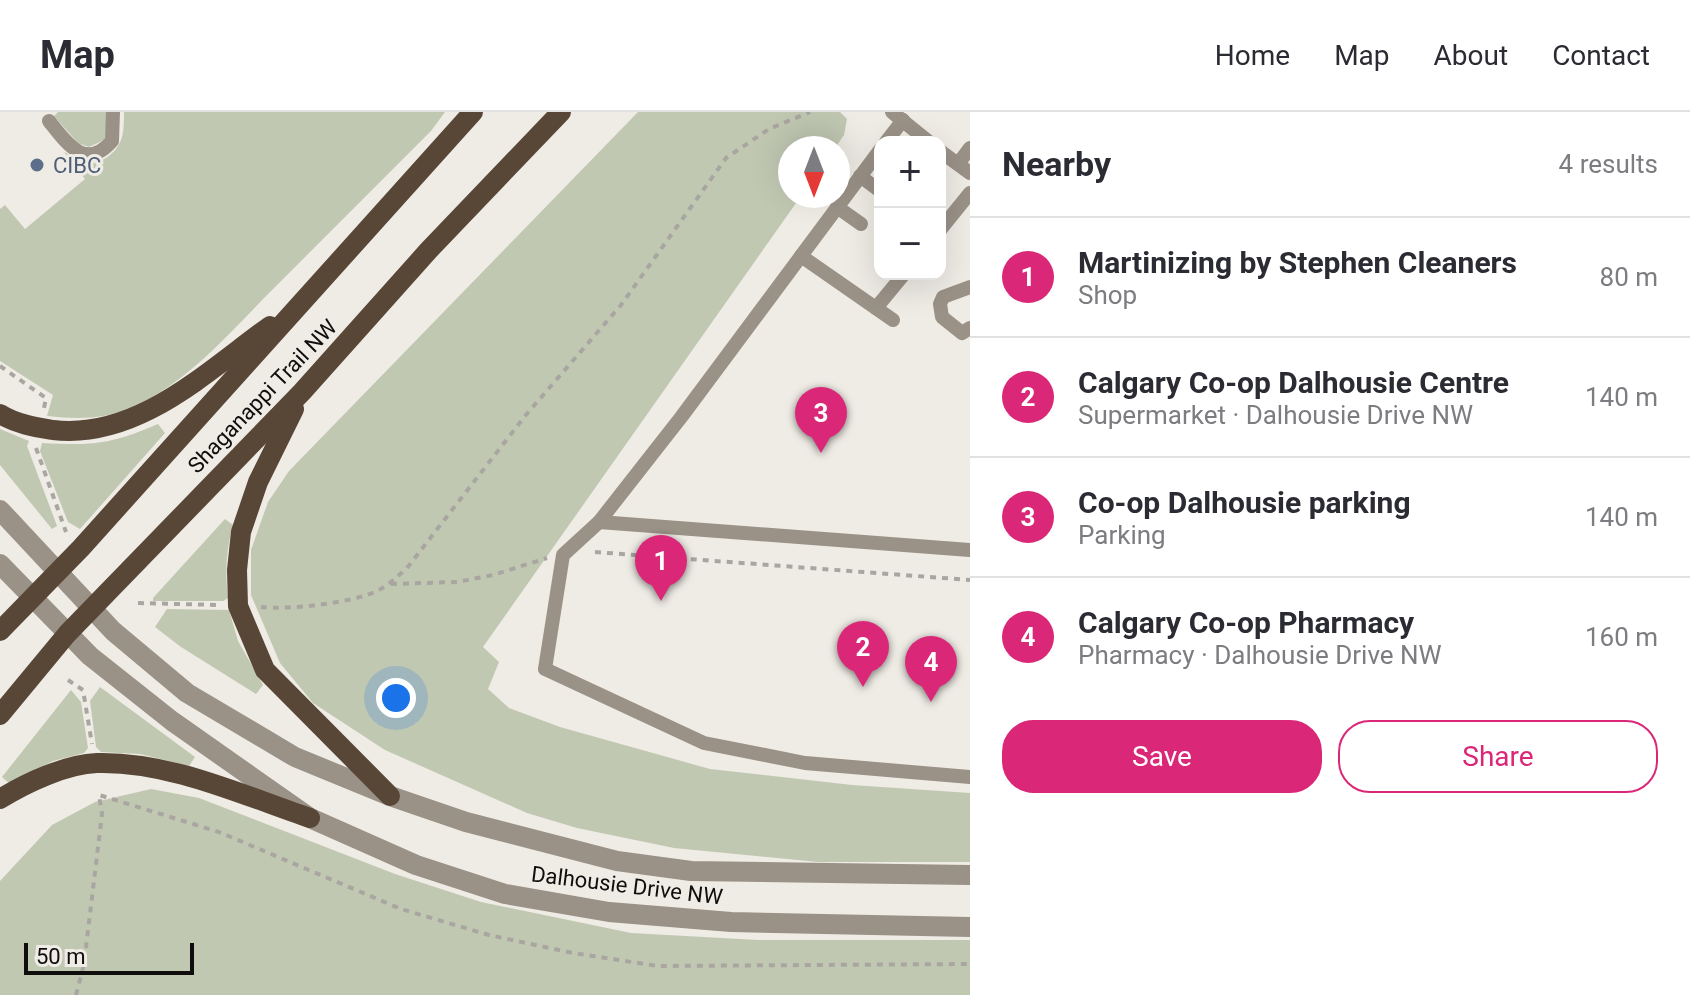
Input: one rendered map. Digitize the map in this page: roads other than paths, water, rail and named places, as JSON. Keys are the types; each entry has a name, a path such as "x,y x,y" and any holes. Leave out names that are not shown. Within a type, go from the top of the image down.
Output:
{"main road":[{"name":"Shaganappi Trail NW","path":"0,631 303,303 473,112"},
{"name":"Shaganappi Trail NW","path":"0,715 67,634 302,392 428,251 561,112"},
{"path":"0,414 38,428 87,430 114,426 148,411 303,303"},
{"path":"302,392 258,482 241,532 237,570 238,606 265,670 390,796"},
{"path":"0,799 32,780 94,763 139,766 203,781 310,818"}],"street":[{"name":"Dalhousie Drive NW","path":"0,510 113,631 187,693 295,757 390,796 466,822 617,861 691,871 970,875"},
{"name":"Dalhousie Drive NW","path":"0,564 90,656 172,721 310,818 416,865 505,894 609,912 731,922 970,927"}],"lane":[{"path":"49,121 71,148 91,153 102,150 112,141 113,112"},
{"path":"889,136 898,116 922,136"},
{"path":"946,156 964,169 970,148"},
{"path":"850,189 874,158"},
{"path":"860,176 874,186"},
{"path":"946,224 967,204"},
{"path":"836,208 599,522 563,555 545,669 704,743 805,763 970,777"},
{"path":"838,208 861,224"},
{"path":"801,256 893,320"},
{"path":"876,308 899,280"},
{"path":"967,331 942,317 940,304 943,297 970,287"},
{"path":"599,522 970,550"}],"place":[{"name":"CIBC","path":"37,165"},
{"name":"Co-op Dalhousie parking","path":"821,453"},
{"name":"Martinizing by Stephen Cleaners","path":"661,601"},
{"name":"Calgary Co-op Dalhousie Centre","path":"863,687"},
{"name":"Calgary Co-op Pharmacy","path":"931,702"}]}
